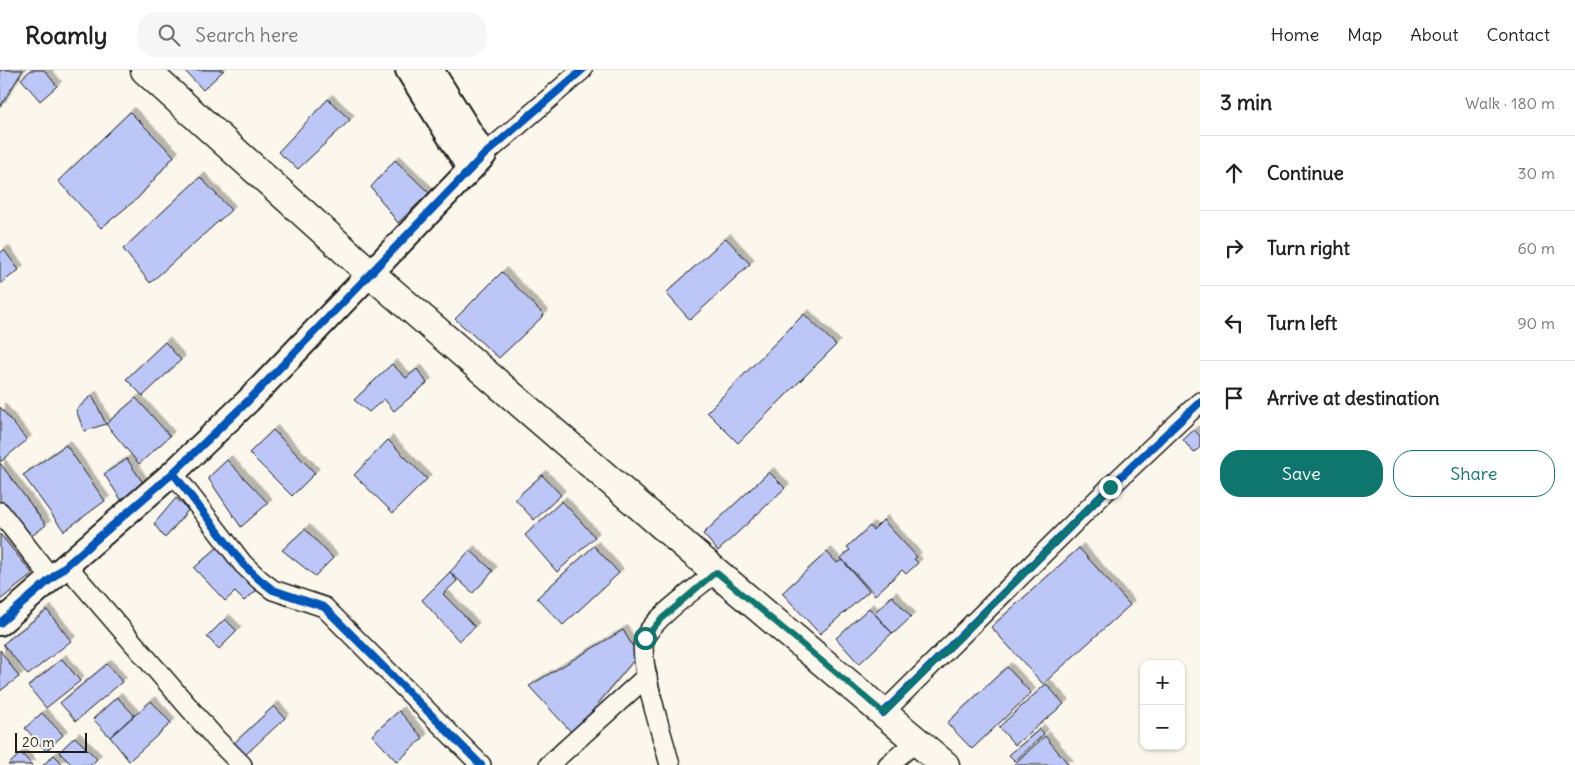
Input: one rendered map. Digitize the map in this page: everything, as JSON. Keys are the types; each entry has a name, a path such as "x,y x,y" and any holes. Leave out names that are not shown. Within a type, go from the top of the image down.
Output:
{"main road":[{"path":"145,70 370,274 716,572 944,765"}],"street":[{"path":"408,70 477,162"},
{"path":"430,70 477,162"},
{"path":"0,623 173,473 248,401 477,162 582,70"},
{"path":"884,713 1110,487 1200,402"},
{"path":"173,473 243,564 273,590 324,607 481,765"},
{"path":"0,512 242,765"},
{"path":"670,765 647,676 643,649 645,638 650,630 716,572"},
{"path":"549,765 647,676"},
{"path":"888,765 917,741"}],"building":[{"path":"0,70 23,70 0,107"},
{"path":"31,70 44,70 57,86 40,101 21,79"},
{"path":"184,70 224,70 203,90"},
{"path":"328,99 350,120 298,169 278,152"},
{"path":"130,112 174,156 138,198 101,228 58,181"},
{"path":"395,160 429,193 398,223 371,187"},
{"path":"200,177 231,210 150,283 123,249"},
{"path":"726,238 750,264 690,320 666,293"},
{"path":"4,250 19,270 0,284 0,253"},
{"path":"502,272 544,315 499,358 455,319"},
{"path":"804,314 836,345 738,443 707,412"},
{"path":"165,342 181,360 143,396 126,379"},
{"path":"392,364 406,378 417,369 427,383 394,411 384,399 369,412 354,400"},
{"path":"92,395 106,424 84,431 76,410"},
{"path":"136,398 170,436 139,464 106,424"},
{"path":"0,407 27,440 0,462"},
{"path":"273,430 315,473 292,496 249,453"},
{"path":"1194,430 1200,436 1200,447 1194,453 1183,440"},
{"path":"388,440 427,479 393,513 354,475"},
{"path":"66,445 105,501 64,531 23,475"},
{"path":"127,459 147,489 124,504 104,474"},
{"path":"227,460 268,503 241,527 208,478"},
{"path":"0,463 46,525 29,538 0,500"},
{"path":"769,472 785,488 718,551 703,534"},
{"path":"542,475 561,495 534,520 515,499"},
{"path":"176,498 188,510 165,538 154,524"},
{"path":"562,501 595,537 557,572 525,535"},
{"path":"883,520 917,557 914,559 918,563 906,574 902,570 875,595 841,558 850,550 847,547 870,526 873,530"},
{"path":"305,529 333,558 315,576 282,550"},
{"path":"0,534 33,574 0,600"},
{"path":"594,546 619,573 563,625 537,598"},
{"path":"218,547 256,591 244,601 235,592 225,601 194,568"},
{"path":"1079,548 1130,605 1043,684 991,627"},
{"path":"470,550 493,571 473,593 450,572"},
{"path":"827,552 837,563 842,560 869,591 820,634 782,593"},
{"path":"450,572 457,581 443,594 475,627 459,641 422,600"},
{"path":"892,596 911,617 893,634 874,613"},
{"path":"869,608 892,633 859,664 836,638"},
{"path":"47,610 71,641 28,675 3,644"},
{"path":"225,619 237,631 219,649 207,637"},
{"path":"623,630 638,655 573,734 529,686"},
{"path":"0,650 19,677 0,691"},
{"path":"62,659 80,681 46,708 28,686"},
{"path":"107,664 122,682 76,721 60,703"},
{"path":"1007,667 1031,693 972,749 947,723"},
{"path":"1046,684 1064,704 1015,745 999,727"},
{"path":"117,697 134,715 110,737 93,719"},
{"path":"151,701 171,723 129,761 110,737"},
{"path":"274,706 285,718 244,756 233,744"},
{"path":"399,711 423,738 397,762 372,735"},
{"path":"42,713 63,735 46,751 25,728"},
{"path":"1040,729 1044,734 1015,761 1009,755"},
{"path":"1045,736 1069,765 1013,765"},
{"path":"75,737 97,759 91,765 72,765 59,752"},
{"path":"21,753 32,765 8,765"},
{"path":"54,755 64,765 43,765"}],"cycle path":[{"path":"0,623 173,473 248,401 484,155 582,70"},
{"path":"883,713 1110,487 1200,402"},
{"path":"173,473 243,564 273,590 324,607 481,765"}],"route":[{"path":"645,638 661,619 716,572 884,713 1110,487"}]}
